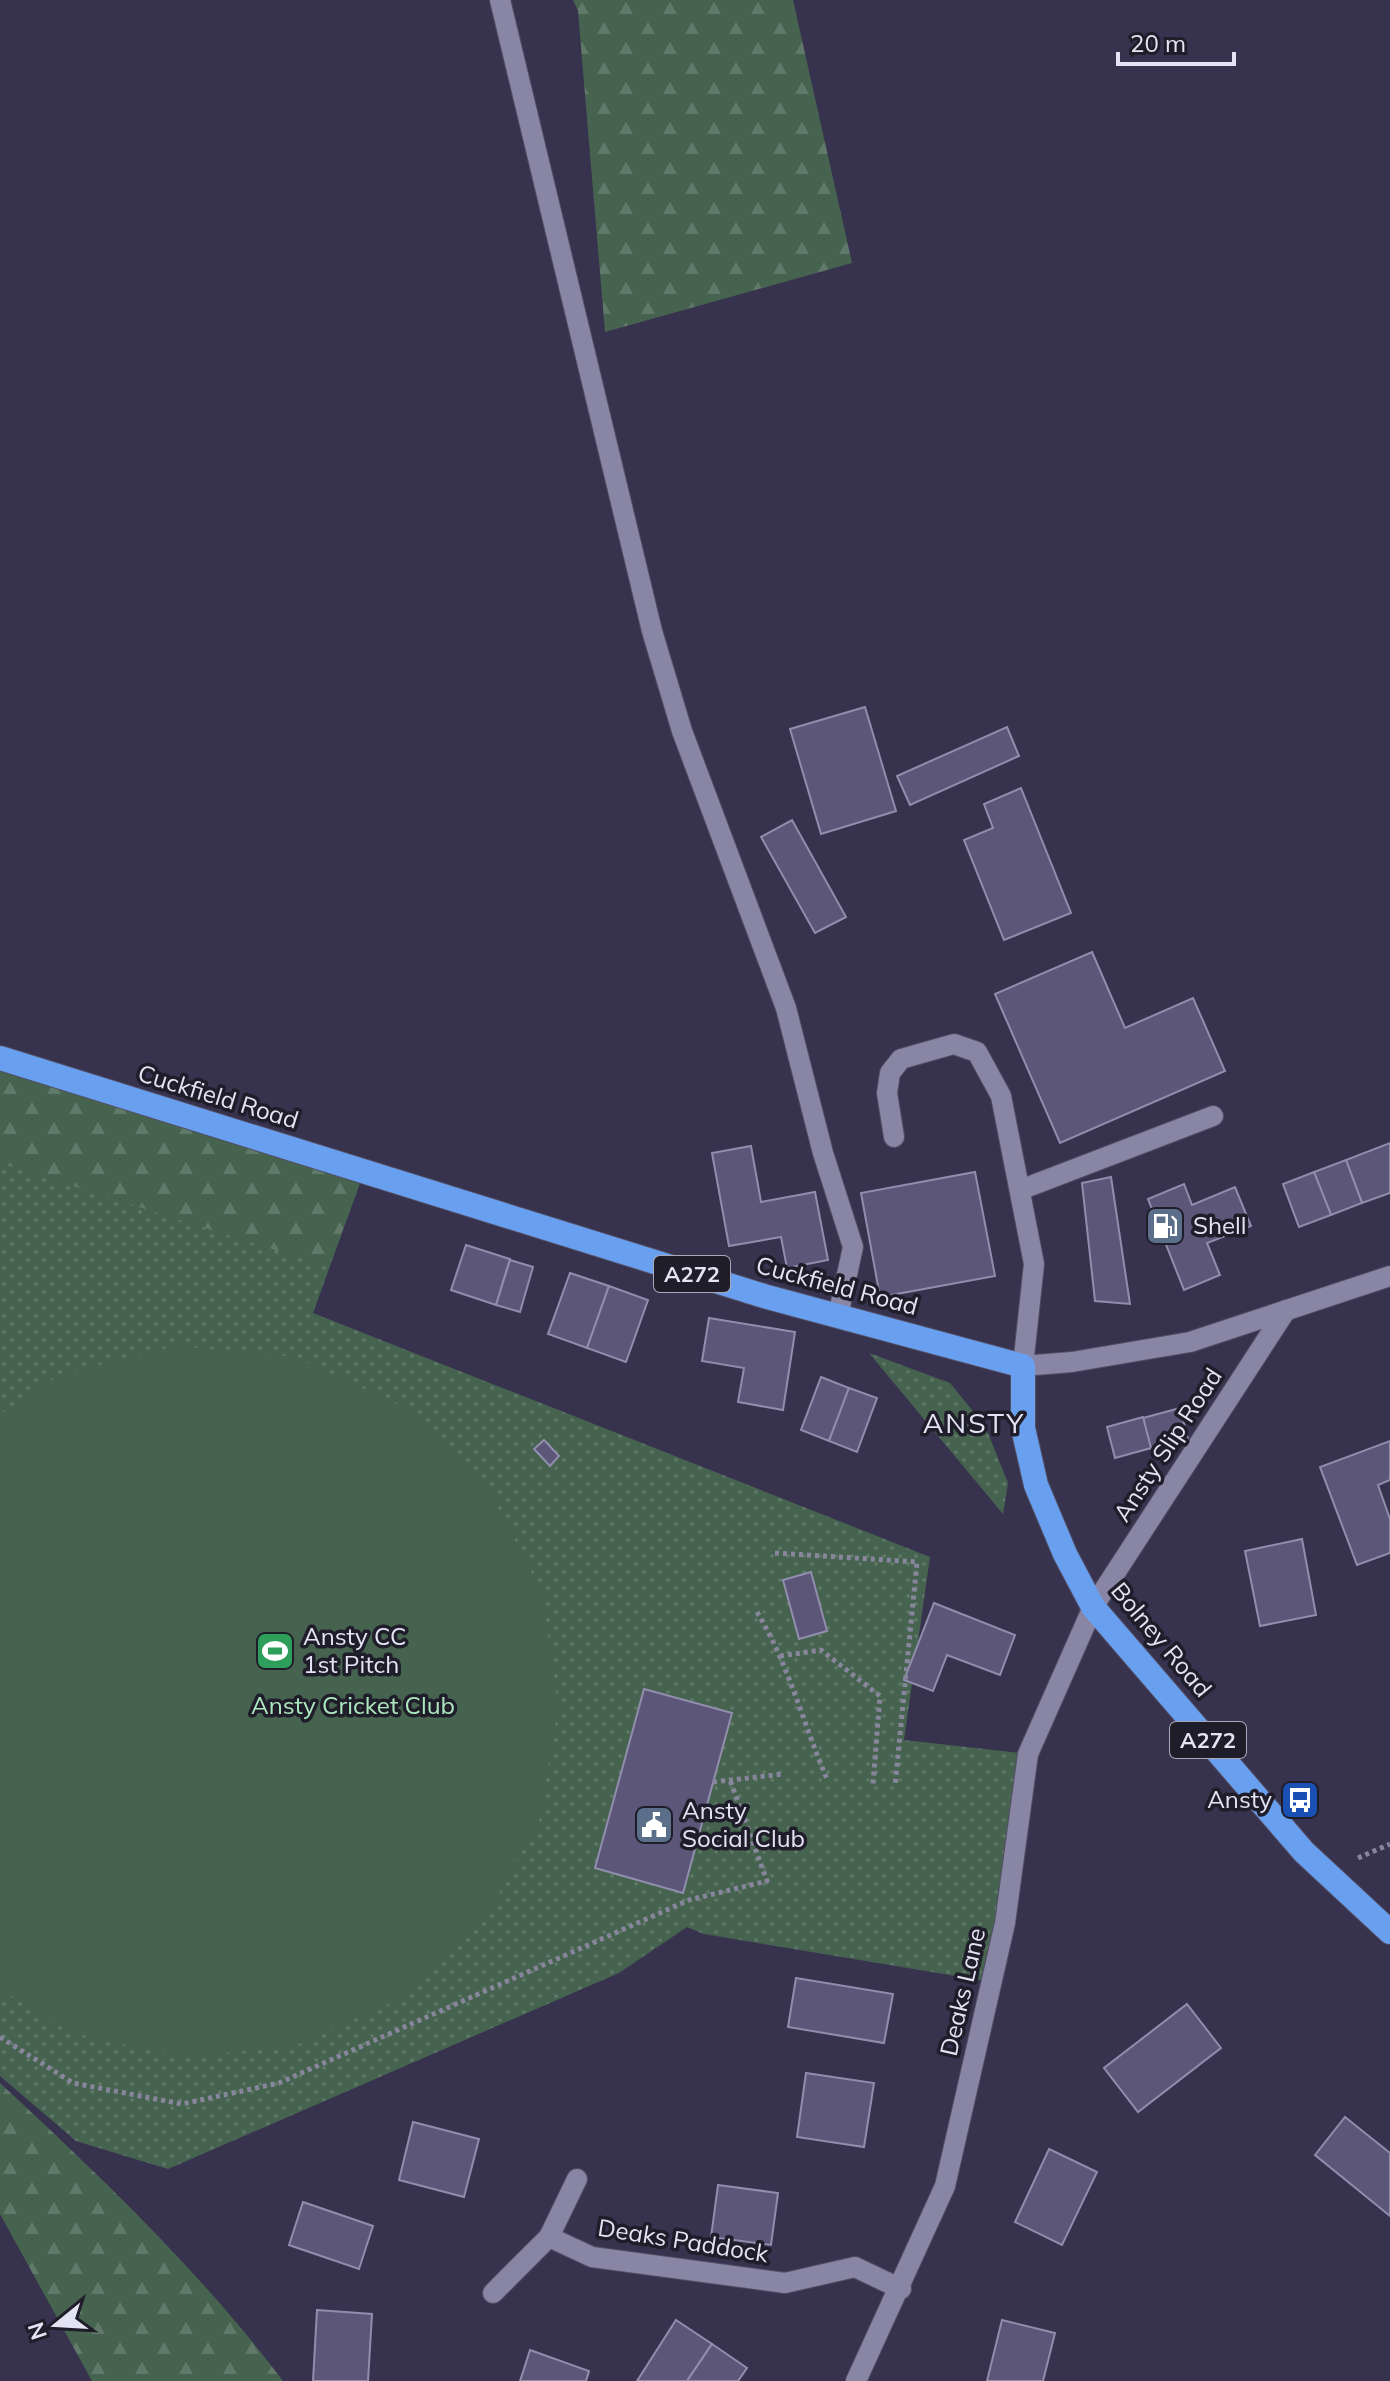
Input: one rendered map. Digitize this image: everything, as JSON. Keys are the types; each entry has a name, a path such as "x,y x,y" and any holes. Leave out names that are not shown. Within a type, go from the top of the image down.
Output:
{"highway":[{"name":"Cuckfield Road","path":"0,1058 838,1316 1023,1366"},
{"name":"Bolney Road","path":"1023,1366 1023,1428 1036,1485 1065,1554 1093,1607 1304,1852 1390,1932"}],"street":[{"path":"500,0 652,631 682,731 786,1008 823,1153 853,1247 838,1316"},
{"path":"894,1137 887,1093 890,1073 901,1059 930,1048 954,1044 977,1052 1001,1096 1034,1264 1023,1366"},
{"path":"1020,1190 1213,1116"},
{"name":"Cuckfield Road","path":"1023,1366 1072,1362 1190,1342 1390,1276"},
{"name":"Ansty Slip Road","path":"1093,1607 1286,1310"},
{"name":"Deaks Lane","path":"856,2381 901,2289 945,2186 1005,1923 1028,1754 1093,1607"},
{"path":"493,2293 549,2237 577,2179"},
{"name":"Deaks Paddock","path":"549,2237 592,2257 785,2283 855,2267 901,2289"}],"path":[{"path":"775,1553 917,1562 895,1786"},
{"path":"757,1612 780,1656 827,1779"},
{"path":"780,1656 821,1650 880,1696 873,1784"},
{"path":"713,1782 783,1774"},
{"path":"0,2037 73,2083 182,2104 279,2083 689,1900 767,1881 730,1780"}],"green space":[{"path":"573,0 793,0 852,263 605,332 578,11"},
{"name":"Ansty Cricket Club","path":"0,1058 364,1172 313,1313 930,1557 904,1740 1028,1754 992,1982 704,1934 687,1927 619,1973 168,2169 76,2141 0,2076"},
{"path":"0,1059 364,1172 329,1267 0,1163"},
{"name":"Ansty CC 1st Pitch","path":"176,1346 295,1357 404,1407 490,1491 542,1594 558,1707 539,1820 484,1921 399,1999 295,2046 181,2057 69,2032 0,1989 0,1414 59,1375"},
{"path":"869,1353 950,1383 985,1426 1008,1483 1003,1514"},
{"path":"0,2083 112,2189 184,2263 283,2381 92,2381 0,2214"}],"building":[{"path":"865,707 896,811 821,834 790,729"},
{"path":"1007,727 1019,756 910,805 897,776"},
{"path":"1021,788 1071,913 1004,940 964,840 993,828 984,804"},
{"path":"792,820 846,917 815,933 761,837"},
{"path":"1092,952 1125,1028 1193,998 1225,1071 1060,1143 995,994"},
{"path":"1390,1143 1390,1193 1362,1203 1346,1160"},
{"path":"751,1146 761,1202 815,1192 828,1260 787,1268 781,1237 729,1246 712,1153"},
{"path":"1346,1160 1362,1203 1331,1215 1314,1172"},
{"path":"975,1172 995,1276 880,1297 861,1193"},
{"path":"1314,1172 1331,1215 1299,1227 1283,1184"},
{"path":"1111,1177 1130,1304 1095,1301 1082,1183"},
{"path":"1184,1184 1192,1205 1235,1187 1251,1226 1207,1243 1220,1275 1184,1290 1148,1199"},
{"path":"466,1245 510,1259 496,1305 451,1290"},
{"path":"510,1260 533,1267 520,1312 496,1305"},
{"path":"570,1273 609,1286 587,1348 548,1334"},
{"path":"609,1286 648,1300 626,1362 587,1348"},
{"path":"709,1318 795,1332 783,1410 738,1402 744,1368 702,1361"},
{"path":"821,1377 849,1388 829,1441 801,1430"},
{"path":"849,1388 877,1398 857,1452 829,1441"},
{"path":"1180,1408 1188,1439 1151,1449 1143,1418"},
{"path":"1143,1417 1151,1448 1115,1458 1107,1427"},
{"path":"544,1440 559,1456 550,1466 534,1449"},
{"path":"1390,1441 1390,1480 1378,1485 1390,1519 1390,1553 1357,1565 1320,1467"},
{"path":"1302,1539 1316,1615 1260,1626 1245,1551"},
{"path":"811,1572 827,1631 799,1639 783,1580"},
{"path":"934,1603 1015,1635 1000,1675 947,1655 933,1691 904,1680"},
{"name":"Ansty Social Club","path":"644,1689 732,1713 683,1893 595,1868"},
{"path":"796,1978 893,1994 884,2043 788,2027"},
{"path":"1187,2004 1221,2048 1138,2112 1104,2068"},
{"path":"806,2073 874,2083 864,2147 797,2137"},
{"path":"1345,2117 1390,2153 1390,2216 1315,2155"},
{"path":"413,2122 479,2139 464,2197 399,2180"},
{"path":"1049,2149 1097,2172 1062,2245 1015,2222"},
{"path":"718,2185 778,2193 771,2245 711,2237"},
{"path":"303,2202 373,2226 359,2269 289,2245"},
{"path":"317,2310 372,2314 368,2381 313,2381"},
{"path":"676,2320 712,2344 687,2381 637,2381"},
{"path":"1002,2320 1055,2333 1043,2381 987,2381"},
{"path":"712,2344 747,2368 738,2381 687,2381"},
{"path":"530,2350 589,2371 586,2381 520,2381"}],"place":[{"name":"Shell","path":"1165,1226"},
{"name":"Ansty CC 1st Pitch","path":"275,1651"},
{"name":"Ansty","path":"1300,1800"},
{"name":"Ansty Social Club","path":"654,1825"}],"district":[{"name":"ANSTY","path":"974,1423"}]}
